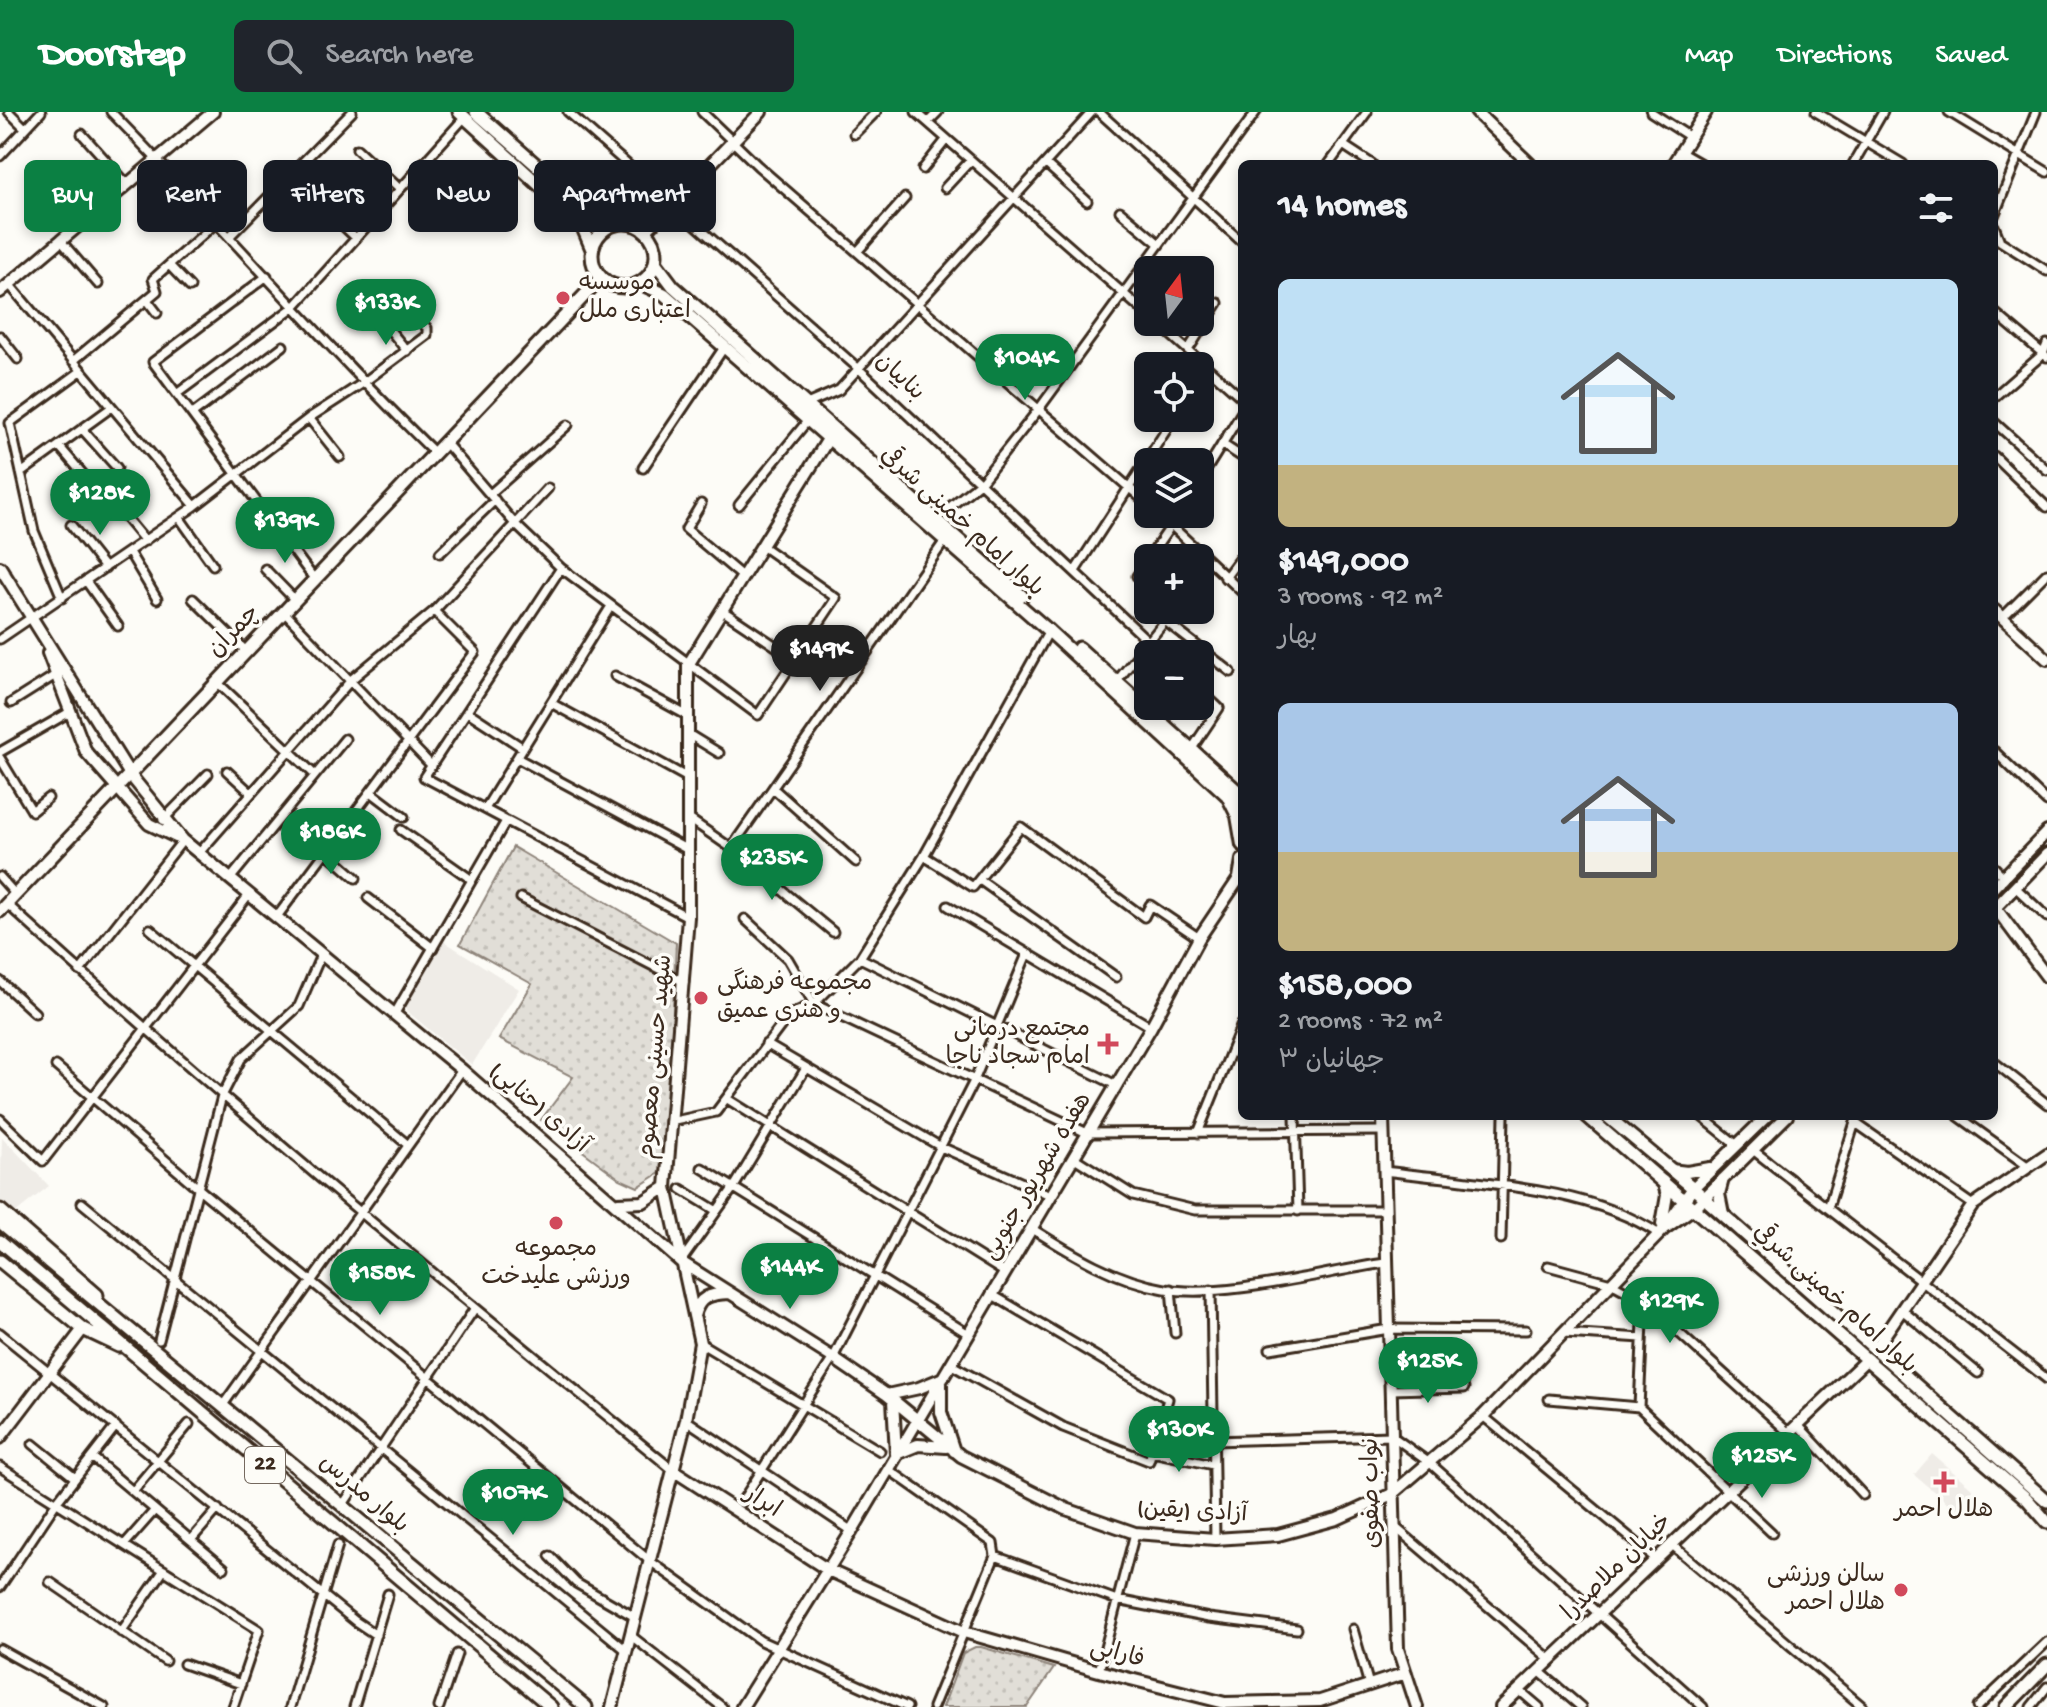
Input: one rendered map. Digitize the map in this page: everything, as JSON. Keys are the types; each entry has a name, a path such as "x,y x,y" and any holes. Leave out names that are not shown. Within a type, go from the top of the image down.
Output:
{"main road":[{"path":"0,292 213,112"},
{"path":"715,160 761,112"},
{"path":"1476,112 1526,160"},
{"path":"1675,160 1706,112"},
{"path":"467,114 534,167"},
{"path":"467,114 581,223 592,249 595,269 601,278 619,287 640,283 655,262 655,245 647,232"},
{"path":"592,249 602,232"},
{"name":"بلوار امام خمینی شرقي","path":"655,262 673,286 936,518 1233,789"},
{"name":"چمران","path":"8,903 601,278"},
{"name":"بلوار امام خمینی شرقي","path":"640,283 664,294 725,346 1233,789"},
{"path":"688,665 830,436"},
{"path":"0,567 32,618"},
{"path":"1998,614 2047,659"},
{"name":"آزادی (حنایی)","path":"32,618 86,752 116,790 149,824 183,840"},
{"name":"آزادی (حنایی)","path":"32,618 131,776 163,820 183,840 462,1070 681,1262 833,1358 916,1419"},
{"name":"شهید حسینی معصوم","path":"612,1707 686,1420 700,1343 666,1187 688,917 688,665"},
{"path":"1233,789 1238,822"},
{"path":"1998,883 2047,832"},
{"path":"1998,904 2047,854"},
{"name":"هفده شهریور جنوبی","path":"828,1570 1151,1027 1199,938 1238,881"},
{"path":"1998,913 2047,977"},
{"name":"نواب صفوی","path":"1383,1120 1398,1649 1417,1707"},
{"name":"بلوار امام خمینی شرقي","path":"1592,1120 2047,1501"},
{"name":"بلوار امام خمینی شرقي","path":"1612,1120 1704,1198 2027,1499 2047,1522"},
{"path":"1661,1232 1684,1197 1763,1120"},
{"path":"1661,1232 1695,1207 1783,1120"},
{"name":"خیابان ملاصدرا","path":"1501,1707 1871,1354 1973,1205 2026,1165 2047,1154"},
{"path":"1671,1170 1699,1172 1715,1166"},
{"path":"1661,1232 1667,1211 1662,1179"},
{"path":"1723,1179 1719,1194 1723,1216"},
{"path":"616,1203 643,1202 666,1187"},
{"path":"0,1210 81,1278 120,1319"},
{"name":"بلوار مدرس","path":"0,1222 586,1707"},
{"name":"آزادی (یقین)","path":"916,1419 951,1449 1033,1495 1135,1533 1215,1539 1278,1535 1337,1519 1392,1494 1431,1464 1483,1416 1661,1232"},
{"name":"بلوار مدرس","path":"0,1241 536,1701 551,1707"},
{"path":"0,1261 83,1329 132,1352"},
{"path":"694,1318 701,1300 710,1294 730,1293"},
{"path":"0,1438 83,1329"},
{"path":"941,1379 941,1412 951,1449 918,1445 896,1454 886,1395 919,1388 941,1379"},
{"name":"ابرار","path":"673,1470 828,1570"},
{"path":"742,1707 828,1570"},
{"name":"فارابی","path":"828,1570 964,1632 1225,1703 1320,1701 1406,1673"},
{"path":"2006,1707 2046,1665"},
{"path":"749,1707 767,1669"},
{"path":"548,1678 573,1707"}],"street":[{"path":"9,112 25,128"},
{"path":"0,156 41,112"},
{"path":"111,112 158,159"},
{"path":"305,160 352,112"},
{"name":"بناییان","path":"568,112 622,160"},
{"path":"702,112 857,252 1134,492"},
{"path":"854,134 876,112"},
{"path":"916,112 1134,303"},
{"path":"928,122 938,112"},
{"path":"807,404 839,390 919,306 1092,112"},
{"path":"1099,112 1238,238"},
{"path":"936,518 981,482 1039,409 1256,112"},
{"path":"1332,160 1367,112"},
{"path":"1651,112 1690,137"},
{"path":"1816,112 1897,160"},
{"path":"1855,160 1883,112"},
{"path":"1949,112 2047,172"},
{"path":"1998,207 2036,112"},
{"path":"178,393 295,306 467,114"},
{"path":"82,134 128,185"},
{"path":"923,169 946,140"},
{"path":"1343,145 1366,160"},
{"path":"357,149 400,189"},
{"path":"1680,152 1694,160"},
{"path":"945,188 970,161"},
{"path":"1046,164 1087,201"},
{"path":"857,252 905,198"},
{"path":"230,236 263,202"},
{"path":"1120,211 1158,243"},
{"path":"73,361 157,291 153,279 206,232"},
{"path":"226,232 363,383 435,453"},
{"path":"350,232 356,238"},
{"name":"بناییان","path":"703,232 859,369 1148,640"},
{"path":"1998,236 2000,241 2047,271"},
{"path":"61,241 98,284"},
{"path":"169,265 190,287"},
{"path":"267,276 153,362 194,413 315,580"},
{"path":"9,284 195,506"},
{"path":"147,300 157,313"},
{"path":"1172,336 1188,350 1218,303"},
{"path":"0,639 195,506 309,418 407,351 427,331 410,311"},
{"path":"1998,315 2045,356"},
{"path":"389,329 407,351"},
{"path":"0,336 18,359"},
{"path":"1998,394 2045,356 2047,344"},
{"path":"194,413 283,346"},
{"path":"643,468 725,346"},
{"path":"62,598 34,531 10,423 81,371"},
{"path":"1214,374 1238,395"},
{"path":"21,473 112,407"},
{"path":"309,418 340,457"},
{"path":"1214,457 1238,418"},
{"path":"739,505 809,419"},
{"path":"440,553 492,497 568,425"},
{"path":"1998,426 2047,470"},
{"path":"82,429 117,468"},
{"path":"1075,571 1165,432"},
{"path":"445,442 515,524 561,568 758,715 836,598 762,546"},
{"path":"1222,444 1238,454"},
{"path":"59,446 87,479"},
{"path":"1998,460 2047,507"},
{"path":"199,853 352,679 434,611 548,488"},
{"path":"701,504 686,529 743,577"},
{"path":"116,506 145,541"},
{"path":"179,517 213,565"},
{"path":"71,525 105,568"},
{"path":"1175,528 1238,589"},
{"path":"731,848 946,539"},
{"path":"129,552 157,599"},
{"path":"1225,578 1238,560"},
{"path":"561,568 424,777 688,917"},
{"path":"265,569 295,600"},
{"path":"1998,614 2047,573"},
{"path":"86,581 118,626"},
{"path":"193,599 246,651"},
{"path":"485,809 611,606"},
{"path":"276,918 475,652 434,611"},
{"path":"723,611 795,659"},
{"path":"284,612 352,679 432,766"},
{"path":"1148,640 1165,621 1190,640"},
{"path":"670,1122 716,1112 729,1100 789,1015 814,1004 860,958 924,856 1049,631"},
{"path":"1117,681 1134,659"},
{"path":"1214,659 1231,672"},
{"path":"11,703 57,674"},
{"path":"615,676 688,716"},
{"path":"217,682 315,775"},
{"path":"551,703 688,778"},
{"path":"468,712 523,748"},
{"path":"48,798 32,811 0,755 68,713"},
{"path":"1191,750 1211,720"},
{"path":"688,734 719,753"},
{"path":"230,879 345,739"},
{"path":"1998,755 2047,802"},
{"path":"517,758 688,850"},
{"path":"227,771 251,793"},
{"path":"163,820 208,774"},
{"path":"773,788 856,862"},
{"path":"371,792 404,817"},
{"path":"688,818 731,848 833,932"},
{"path":"394,1015 506,821"},
{"path":"924,856 973,887 981,881 1021,827 1144,917 1150,905 1199,938"},
{"path":"401,830 472,880"},
{"path":"80,971 183,840"},
{"path":"325,851 356,878"},
{"path":"1998,871 2004,877"},
{"path":"0,877 8,903 144,1029 360,1214 673,1470"},
{"path":"981,881 1116,977"},
{"path":"2015,887 2047,917"},
{"path":"0,1119 43,1161 249,895"},
{"path":"368,898 433,948"},
{"path":"521,898 684,982"},
{"path":"948,906 1151,1027"},
{"path":"745,919 788,959 814,1004 1087,1133 1295,1134 1384,1131"},
{"path":"150,929 408,1145"},
{"path":"741,1503 833,1358 974,1081 1027,954"},
{"path":"159,1340 222,1096 241,1059 299,1006 321,955"},
{"path":"860,958 1116,1085"},
{"path":"0,981 35,1013"},
{"path":"1198,1133 1238,1043"},
{"path":"766,1044 941,1147 1050,1195"},
{"path":"1998,1065 2047,1104"},
{"path":"56,1066 199,1189 650,1561 761,1641 907,1707"},
{"path":"681,1262 734,1187 806,1068"},
{"path":"223,1405 462,1070"},
{"path":"729,1100 1004,1272"},
{"path":"1295,1120 1298,1211"},
{"path":"1501,1239 1504,1120"},
{"path":"1706,1120 1737,1145"},
{"path":"1828,1208 1857,1120 1973,1205"},
{"path":"1964,1120 2026,1165"},
{"path":"1753,1150 2047,1379"},
{"path":"1073,1157 1133,1195 1195,1210 1386,1210"},
{"path":"702,1168 967,1333"},
{"path":"1385,1171 1548,1193 1641,1222 1661,1232"},
{"path":"681,1189 717,1211"},
{"path":"82,1203 626,1650"},
{"path":"1031,1228 1110,1273 1171,1289 1211,1290 1385,1263"},
{"path":"1548,1266 1611,1283 1644,1301 1788,1432"},
{"path":"1171,1289 1175,1333"},
{"path":"1211,1290 1215,1539"},
{"path":"950,1364 1063,1427 1149,1461 1168,1399 991,1294"},
{"path":"1639,1407 1644,1301"},
{"path":"342,1506 475,1308"},
{"path":"1902,1310 1978,1373"},
{"path":"1270,1349 1389,1329 1526,1330"},
{"path":"0,1333 376,1635"},
{"path":"1564,1333 1642,1338"},
{"path":"700,1343 880,1451"},
{"path":"1391,1390 1464,1388"},
{"path":"1549,1399 1639,1407 1772,1533"},
{"path":"1483,1416 1656,1559"},
{"path":"686,1420 852,1531"},
{"path":"133,1491 189,1424"},
{"path":"1797,1424 1863,1495"},
{"path":"0,1587 56,1503 116,1426"},
{"path":"1213,1441 1392,1436 1431,1464 1700,1706"},
{"path":"33,1444 75,1478"},
{"path":"1152,1452 1213,1465"},
{"path":"92,1457 224,1568"},
{"path":"0,1467 259,1630 233,1707"},
{"path":"888,1469 993,1543 995,1556 933,1707"},
{"path":"191,1540 218,1509"},
{"path":"124,1545 155,1510"},
{"path":"1393,1526 1551,1660"},
{"path":"1099,1671 1135,1533"},
{"path":"1671,1544 1863,1707"},
{"path":"290,1707 326,1596 338,1545"},
{"path":"550,1556 576,1583 635,1617"},
{"path":"995,1556 1117,1600 1209,1618 1297,1629"},
{"path":"121,1632 164,1570"},
{"path":"50,1582 165,1661"},
{"path":"354,1707 388,1594"},
{"path":"1353,1629 1369,1685"},
{"path":"630,1635 722,1707"},
{"path":"1978,1707 2047,1642"},
{"path":"0,1649 104,1707"},
{"path":"439,1707 457,1654"},
{"path":"184,1664 241,1684"},
{"path":"1539,1671 1581,1707"},
{"path":"2031,1707 2047,1687"},
{"path":"1519,1690 1539,1707"}],"shaded area":[{"path":"513,847 676,943 666,1169 638,1187 620,1179 541,1120 573,1077 499,1039 532,984 460,944"},
{"path":"442,940 519,989 472,1065 408,1012 404,1003"},
{"path":"2,1137 49,1186 15,1213 0,1201"},
{"name":"هلال احمر","path":"1932,1454 1973,1489 1956,1510 1914,1475"},
{"path":"975,1647 1054,1668 1027,1707 943,1707 963,1653"}],"place":[{"name":"موسسه اعتباری ملل","path":"563,298"},
{"name":"مجموعه فرهنگی و هنری عمیق","path":"701,998"},
{"name":"مجتمع درمانی امام سجاد ناجا","path":"1108,1044"},
{"name":"مجموعه ورزشی علیدخت","path":"556,1223"},
{"name":"هلال احمر","path":"1944,1482"},
{"name":"سالن ورزشی هلال احمر","path":"1901,1590"}]}
